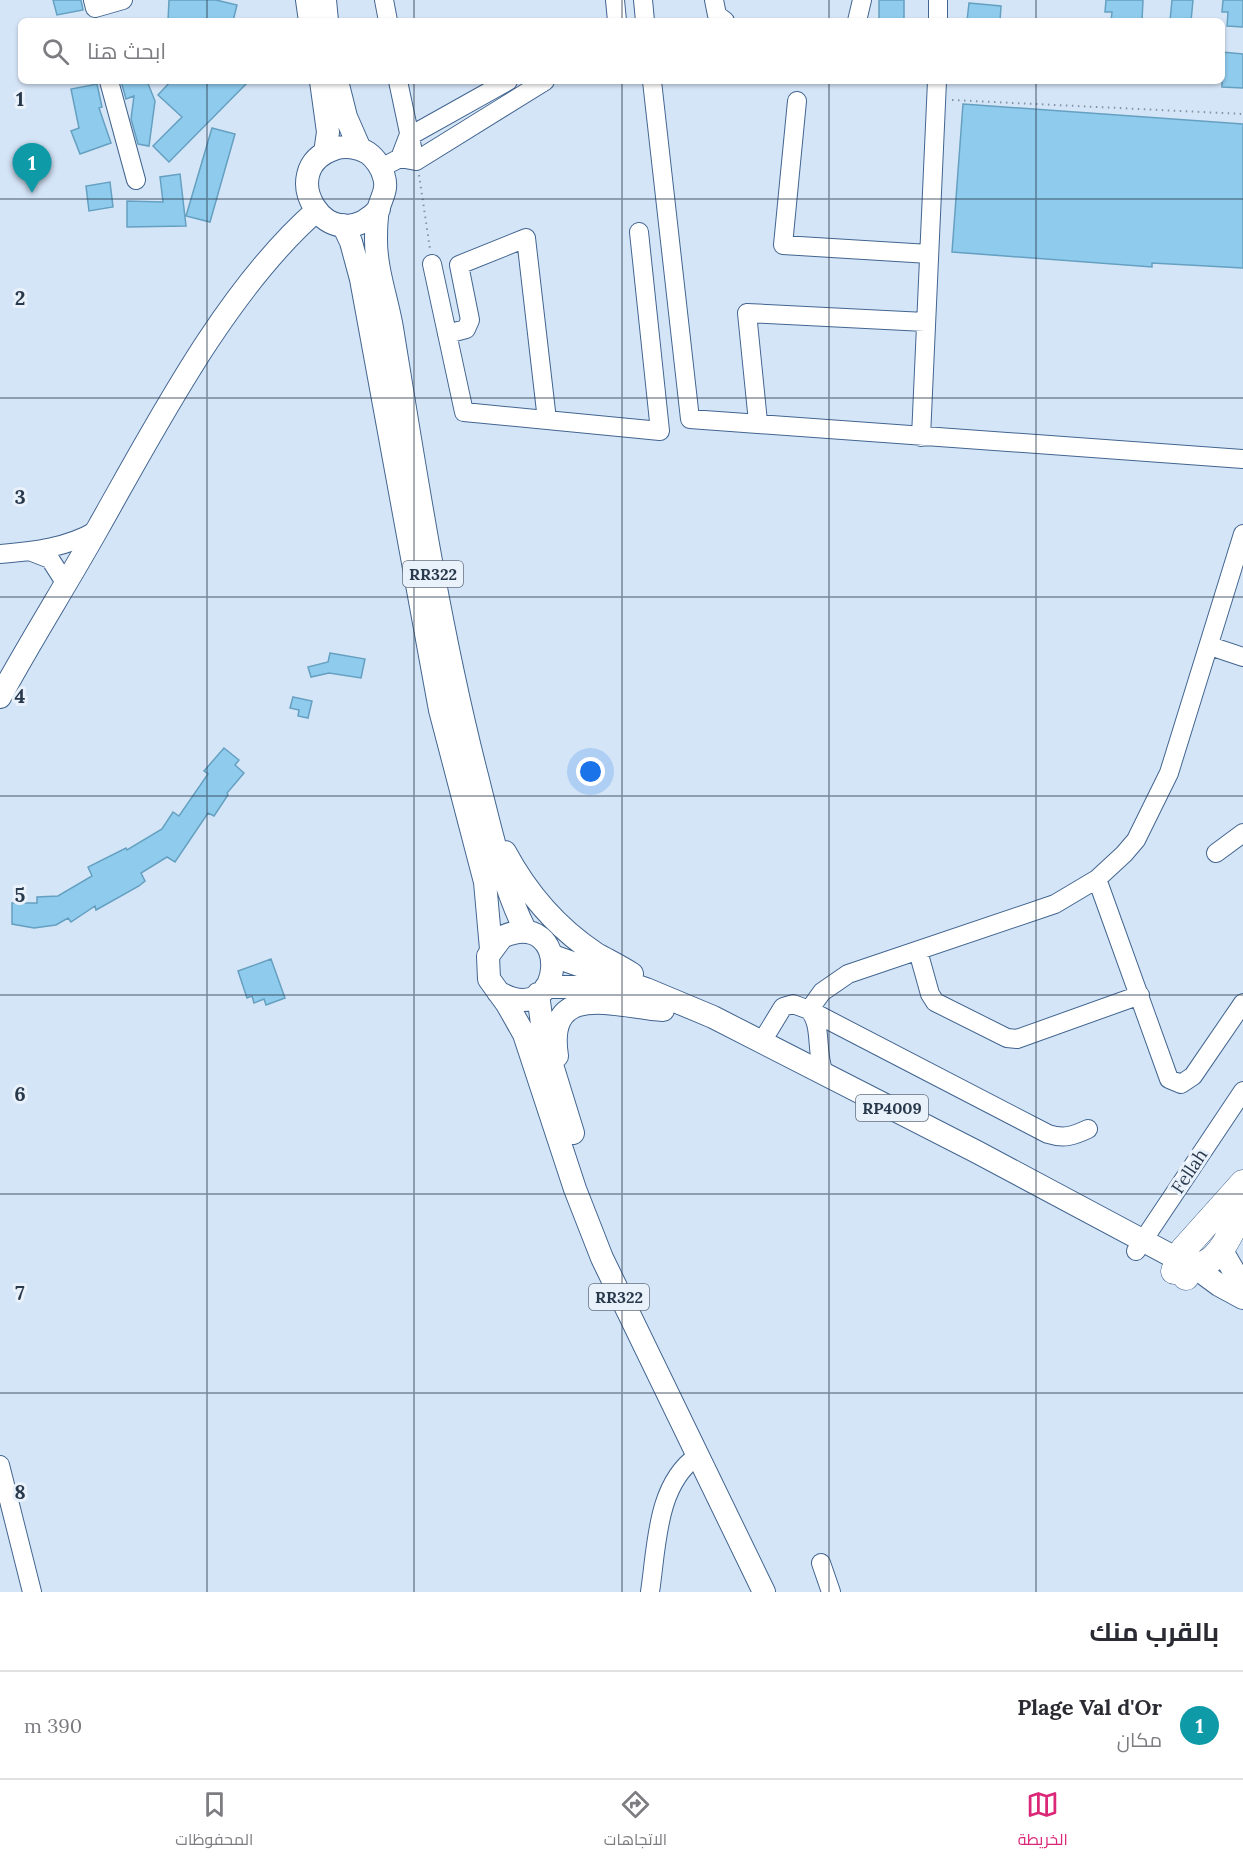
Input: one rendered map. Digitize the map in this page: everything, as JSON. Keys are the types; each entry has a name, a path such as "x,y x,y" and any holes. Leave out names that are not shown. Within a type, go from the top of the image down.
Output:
{"highway":[{"path":"1182,1262 1243,1183"},
{"path":"1182,1262 1211,1262 1222,1251 1243,1210"}],"main road":[{"path":"307,0 310,18"},
{"path":"325,0 327,18"},
{"path":"321,84 328,132 325,153"},
{"path":"338,84 346,117 360,149"},
{"path":"379,209 363,222 343,225 324,219 316,212 308,195 308,176 317,160 325,153 342,147 360,149 399,162"},
{"name":"RR322","path":"399,162 379,209 377,260 391,325 432,567 459,704 508,894 526,932 543,940 553,956 553,972 542,991 544,1039 598,1207 641,1309 732,1491 777,1592"},
{"path":"0,697 209,339 258,272 298,227 316,212"},
{"name":"RR322","path":"343,225 351,242 361,279 440,710 485,882 491,949 487,972 524,1034 575,1189 602,1258 764,1592"},
{"path":"487,814 512,866 549,915 664,1004"},
{"path":"491,949 502,937 526,932"},
{"name":"RP4009","path":"553,956 664,1004 733,1042 1139,1246 1182,1262 1243,1298"},
{"name":"RP4009","path":"542,991 560,985 597,989 713,1017 824,1073 1139,1246"},
{"path":"498,992 518,1000 542,991"},
{"path":"566,1111 555,1045 560,1023 566,1014 575,1007 597,1001 664,1004"},
{"path":"1222,1251 1243,1287"}],"street":[{"path":"95,10 123,0"},
{"path":"384,0 387,18"},
{"path":"615,0 617,18"},
{"path":"643,0 645,18"},
{"path":"714,0 717,15 721,18"},
{"path":"858,18 862,0"},
{"path":"938,0 938,18"},
{"path":"110,84 136,180"},
{"path":"399,84 408,137 399,162"},
{"path":"408,137 503,84"},
{"path":"399,162 540,84"},
{"path":"652,84 690,419 758,422 921,437 1243,459"},
{"path":"921,437 937,90"},
{"path":"796,101 783,245 929,254"},
{"path":"432,264 464,412 660,431 639,232"},
{"path":"447,334 466,329 470,320 459,265 526,238 547,420"},
{"path":"758,422 747,313 925,322"},
{"path":"0,554 32,552 78,540 97,530"},
{"path":"809,1010 822,992 839,979 1048,907 1097,879 1136,840 1169,773 1243,534"},
{"path":"32,552 50,560 66,584"},
{"path":"1210,646 1243,657"},
{"path":"1216,853 1243,834"},
{"path":"1097,879 1169,1079 1181,1084 1193,1076 1243,1003"},
{"path":"918,951 930,994 935,1002 1007,1038 1017,1039 1140,995"},
{"path":"761,1042 783,1007 794,1004 1048,1134 1060,1138 1071,1137 1088,1129"},
{"path":"809,1010 818,1025 818,1054 824,1073"},
{"name":"Fellah","path":"1139,1246 1243,1091"},
{"path":"650,1592 666,1501 677,1475 697,1456"},
{"path":"0,1466 32,1592"},
{"path":"820,1563 831,1592"}],"path":[{"path":"937,90 1243,114"},
{"path":"399,162 432,264"}],"building":[{"path":"53,0 81,0 83,10 57,15"},
{"path":"169,0 216,0 237,5 234,18 168,18"},
{"path":"879,0 904,0 904,18 879,18"},
{"path":"1106,0 1143,0 1142,18 1111,18 1112,12 1105,12"},
{"path":"1172,0 1193,0 1191,18 1170,18"},
{"path":"1223,0 1243,0 1243,27 1227,26 1228,12 1222,12"},
{"path":"969,3 1001,6 1000,18 967,18"},
{"path":"1225,52 1243,54 1243,88 1222,87 1222,84 1225,84"},
{"path":"97,84 102,107 99,108 111,143 80,154 71,131 79,128 71,89"},
{"path":"122,84 148,84 155,101 149,146 138,144 131,119 134,96 126,99"},
{"path":"168,84 246,84 169,162 153,146 182,117 158,95"},
{"path":"963,104 1243,124 1243,268 1152,263 1152,267 952,252"},
{"path":"212,128 235,134 210,222 186,216"},
{"path":"180,174 186,226 127,227 127,201 163,202 160,177"},
{"path":"110,182 113,207 89,211 86,186"},
{"path":"330,653 365,659 361,678 329,673 311,677 308,667 328,662"},
{"path":"293,697 312,701 308,718 298,716 299,710 290,708"},
{"path":"224,748 239,760 235,765 244,773 227,793 228,795 214,816 208,813 175,862 167,857 141,873 145,881 139,886 96,910 95,906 71,922 68,918 56,925 34,928 12,924 12,903 37,903 37,897 58,896 92,876 88,867 126,848 127,850 162,829 173,812 179,816 208,774 204,771"},
{"path":"271,959 285,998 266,1005 264,999 254,1003 252,996 247,998 238,971"}],"place":[{"name":"Plage Val d'Or","path":"32,193"}]}
